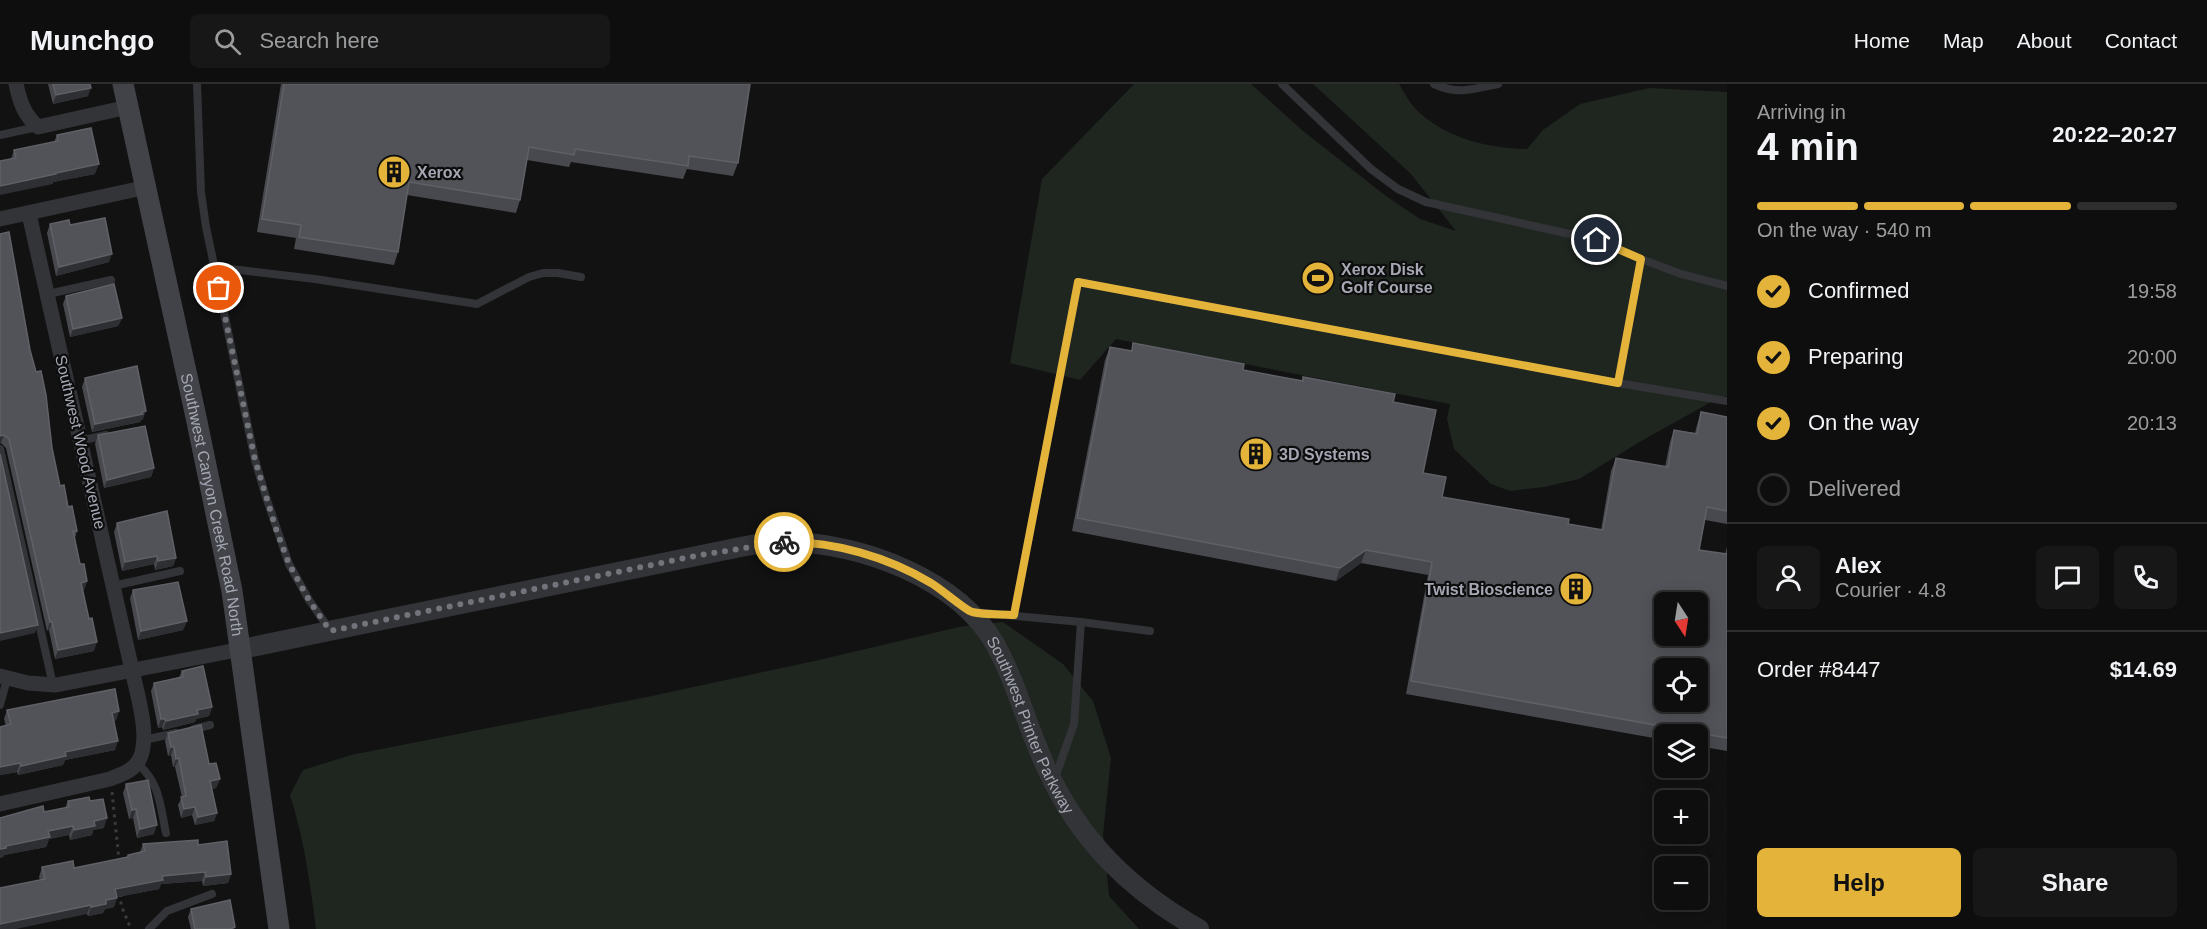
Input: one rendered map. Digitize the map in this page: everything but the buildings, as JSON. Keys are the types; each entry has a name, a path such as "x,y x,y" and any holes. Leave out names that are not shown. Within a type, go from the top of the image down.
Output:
{"main road":[{"name":"Southwest Canyon Creek Road North","path":"123,84 221,533 242,649 279,929"}],"street":[{"path":"16,84 28,119 38,127 128,107"},
{"path":"0,219 147,187"},
{"name":"Southwest Wood Avenue","path":"29,214 132,670 144,740"},
{"name":"Southwest Printer Parkway","path":"242,649 700,555 787,542 831,546 894,565 930,582 982,625 1002,657 1054,782 1072,816 1118,871 1161,906 1199,929"},
{"path":"3,677 52,685 242,649"},
{"path":"0,804 110,779 125,773 137,763 143,751 144,740"}],"lane":[{"path":"197,84 201,192 255,460 289,564 330,631"},
{"path":"1282,84 1371,170 1398,189 1426,202 1597,240 1681,274 1727,286"},
{"path":"1434,84 1463,92 1498,84"},
{"path":"0,135 38,127"},
{"path":"1618,383 1641,259"},
{"path":"215,267 315,279 477,304 529,277 543,273 581,277"},
{"path":"48,294 111,280"},
{"path":"1014,615 1078,282 1618,383 1727,401"},
{"path":"79,441 111,434"},
{"path":"0,449 52,685"},
{"path":"113,586 180,571"},
{"path":"969,612 1150,631"},
{"path":"1054,782 1074,724 1081,622"},
{"path":"0,705 3,677"},
{"path":"144,740 210,725"},
{"path":"137,763 148,773 157,788 166,833"},
{"path":"149,929 167,911 212,894"}],"path":[{"path":"110,779 119,867"},
{"path":"120,886 121,905 131,929"}],"shaded area":[{"name":"Xerox Disk Golf Course","path":"1134,84 1251,84 1303,131 1386,196 1420,219 1456,231 1411,174 1313,84 1399,84 1418,111 1445,130 1471,141 1499,147 1527,149 1543,130 1580,104 1649,88 1727,92 1727,396 1720,397 1643,440 1579,479 1544,487 1510,491 1491,484 1454,449 1447,419 1450,404 1116,339 1080,380 1010,363 1042,179"},
{"path":"1003,622 1063,664 1093,701 1111,758 1103,834 1109,896 1139,929 316,929 303,845 290,795 303,770 351,755 647,697 959,627"}],"way so far":[{"path":"219,288 255,460 276,529 289,564 330,631 700,555 784,542"}],"place":[{"name":"Xerox","path":"394,172"},
{"name":"Xerox Disk Golf Course","path":"1318,278"},
{"name":"3D Systems","path":"1256,454"},
{"name":"Twist Bioscience","path":"1576,589"}],"route":[{"path":"784,542 816,543 875,558 903,568 930,582 957,600 969,612 1014,615 1078,282 1618,383 1641,259 1597,240"}]}
